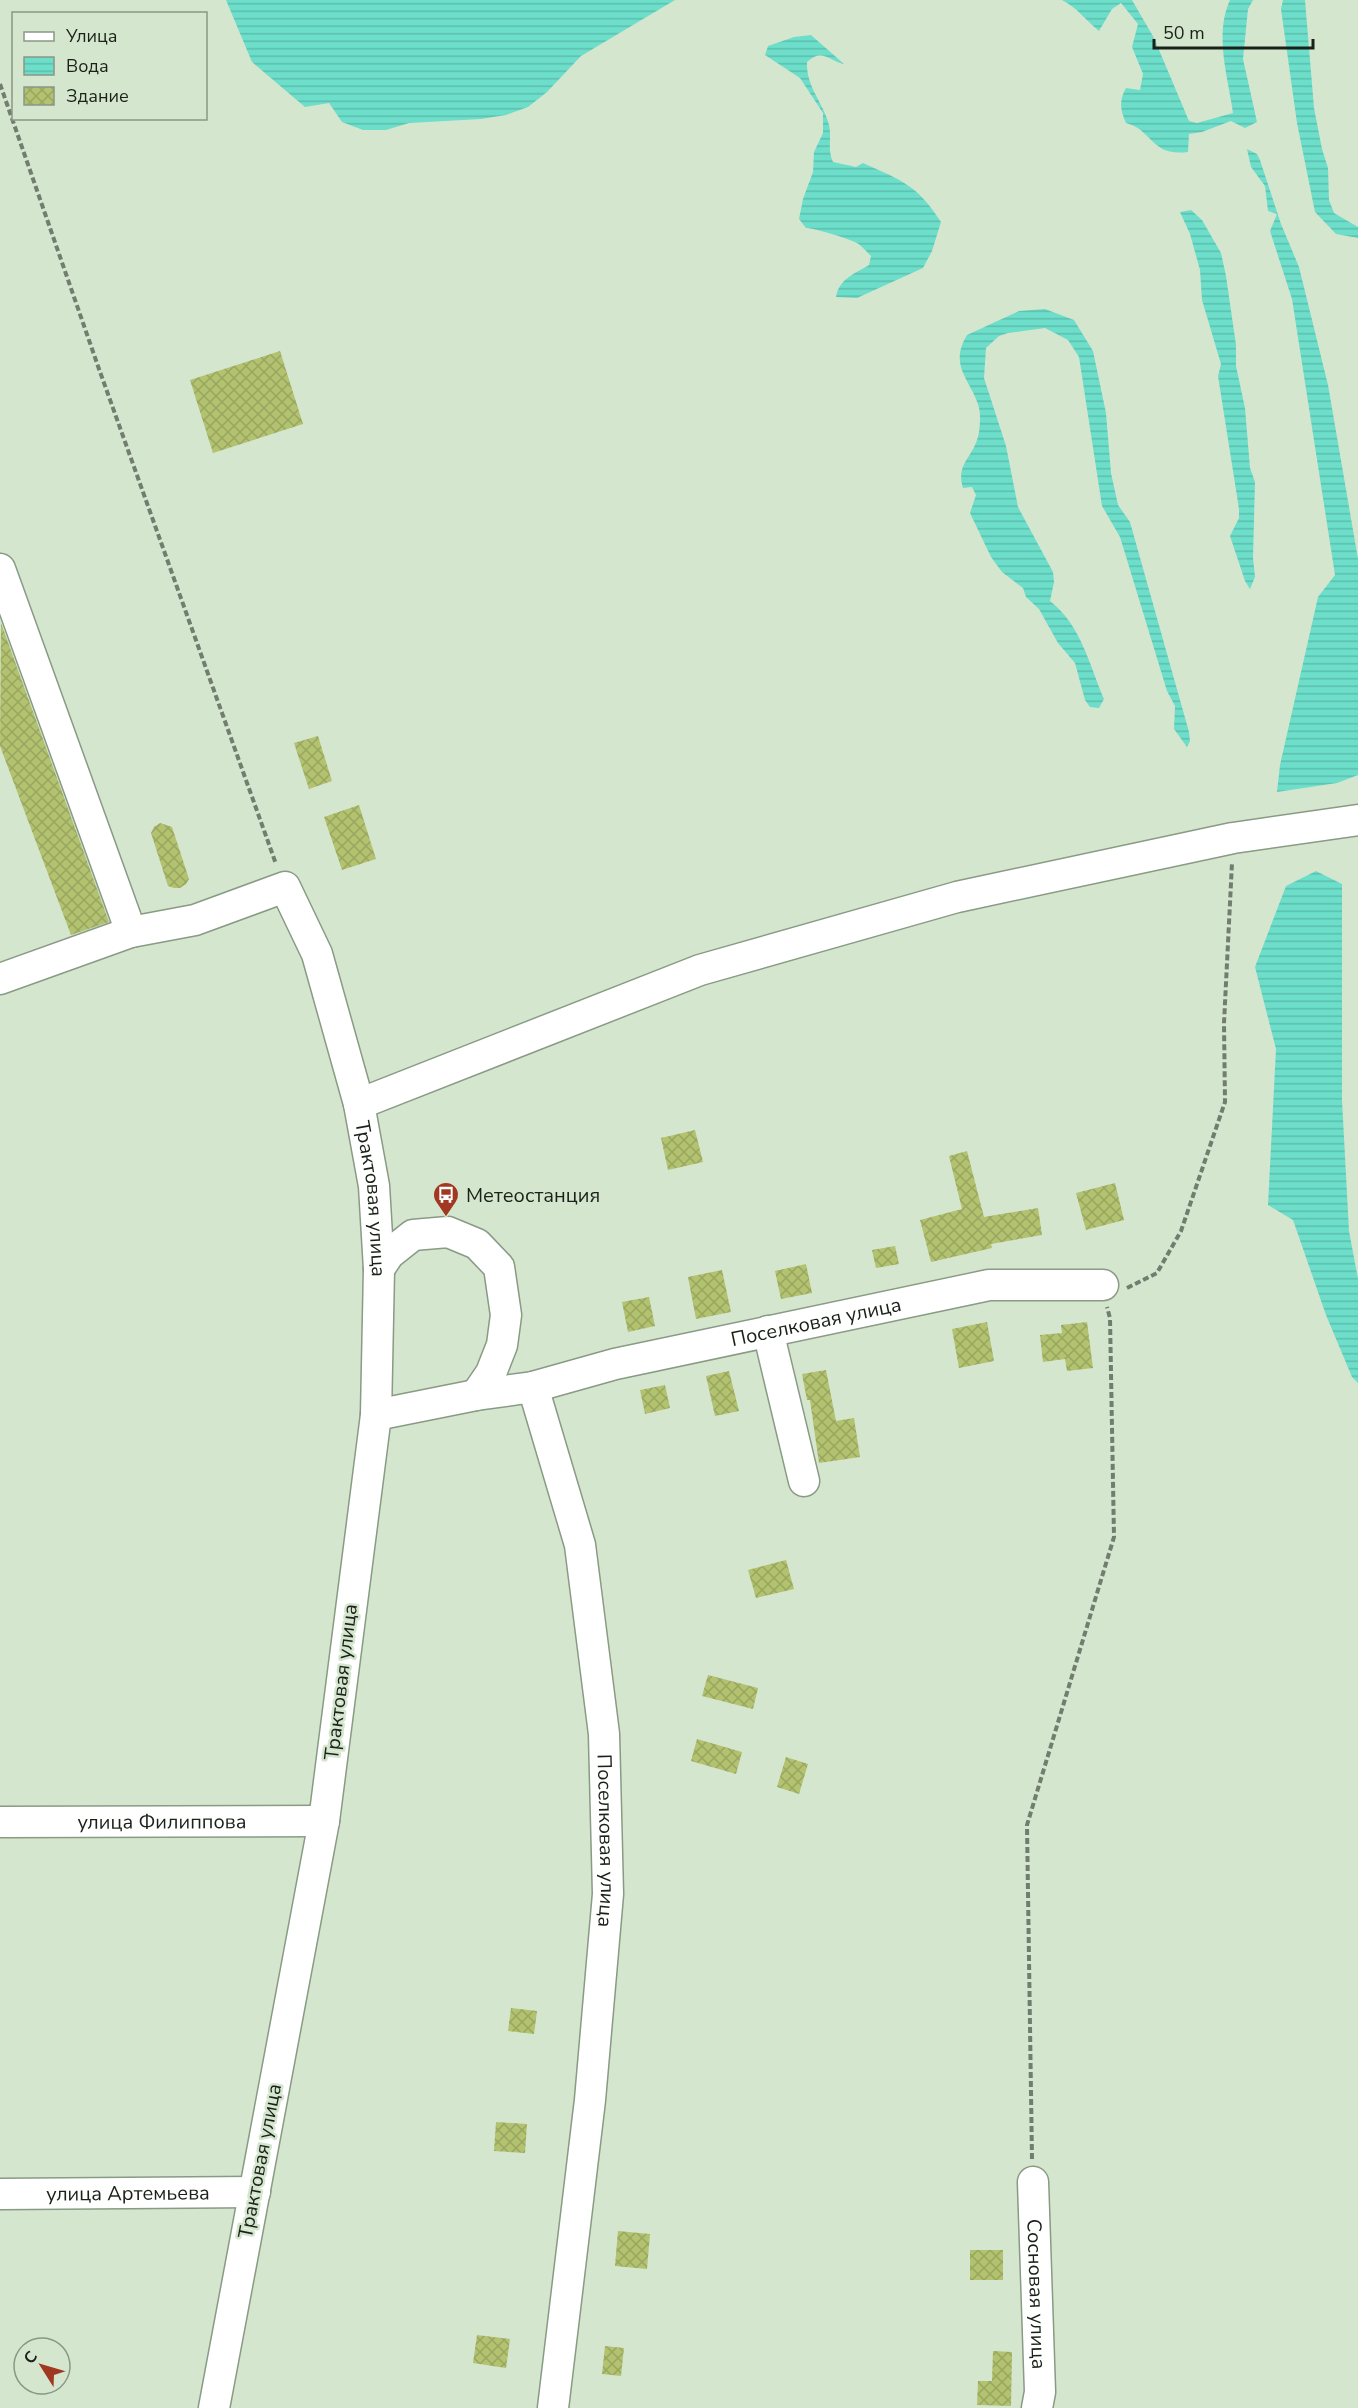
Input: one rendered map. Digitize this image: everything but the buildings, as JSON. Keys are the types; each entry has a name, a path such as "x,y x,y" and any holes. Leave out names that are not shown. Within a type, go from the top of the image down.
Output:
{"street":[{"path":"0,569 131,932"},
{"path":"359,1104 700,970 957,897 1233,838 1358,820"},
{"path":"0,979 131,932 195,920 285,887"},
{"name":"Трактовая улица","path":"214,2408 324,1821 376,1415 379,1269 374,1186 359,1104 318,954 285,887"},
{"path":"379,1269 389,1254 413,1235 448,1232 477,1244 500,1267 506,1315 502,1345 491,1373 477,1395"},
{"name":"Поселковая улица","path":"376,1415 477,1395 533,1388 615,1364 989,1285 1102,1285"},
{"path":"768,1331 804,1481"},
{"name":"Поселковая улица","path":"533,1388 580,1545 604,1734 608,1894 590,2100 553,2408"},
{"name":"улица Филиппова","path":"0,1822 324,1821"},
{"name":"Сосновая улица","path":"1033,2182 1040,2392 1037,2408"},
{"name":"улица Артемьева","path":"0,2194 255,2192"}],"path":[{"path":"0,84 12,118"},
{"path":"13,120 285,887"},
{"path":"1033,2182 1027,1825 1114,1537 1110,1318 1102,1285 1128,1288 1157,1273 1181,1231 1225,1102 1224,1023 1233,838"}],"water":[{"path":"226,0 675,0 581,56 547,92 528,107 506,115 481,119 409,123 386,130 363,130 342,122 329,103 305,107 252,62"},
{"path":"1062,0 1132,0 1154,38 1189,121 1197,123 1233,113 1224,56 1225,13 1230,0 1253,0 1248,9 1243,59 1257,122 1245,128 1231,121 1202,132 1189,134 1188,152 1166,151 1159,147 1142,131 1126,123 1122,109 1121,101 1126,88 1140,90 1143,74 1132,47 1138,24 1121,3 1112,9 1099,31"},
{"path":"1283,0 1305,0 1314,108 1328,168 1329,200 1334,213 1358,227 1358,238 1336,234 1315,212 1297,123 1281,9"},
{"path":"811,35 844,64 821,55 807,62 809,79 829,125 830,153 833,162 856,167 863,163 908,185 924,200 941,222 932,251 923,268 857,298 836,297 844,281 869,265 871,256 857,243 806,228 799,219 803,199 813,172 814,152 823,133 823,113 800,78 765,55 768,46 794,37"},
{"path":"1247,149 1257,154 1260,160 1281,224 1299,267 1328,385 1358,559 1358,775 1337,783 1277,792 1280,765 1318,597 1335,575 1292,299 1270,231 1277,214 1268,211 1265,186 1251,167"},
{"path":"1191,210 1202,220 1221,253 1226,276 1236,345 1236,366 1245,408 1250,468 1255,482 1253,558 1255,577 1250,589 1245,581 1230,536 1239,518 1239,509 1218,376 1221,364 1202,300 1200,270 1190,234 1180,212"},
{"path":"1045,309 1074,320 1093,351 1106,413 1111,473 1118,505 1130,522 1189,732 1190,741 1187,747 1174,729 1175,706 1167,691 1120,537 1102,506 1079,357 1068,340 1045,328 999,336 986,348 984,378 1006,446 1018,507 1053,572 1054,582 1050,601 1061,611 1077,633 1083,646 1104,699 1099,708 1090,707 1085,700 1075,663 1058,643 1039,609 1026,597 1023,588 1002,572 991,557 970,513 976,495 972,487 963,488 961,479 963,466 977,441 980,415 978,404 962,371 960,355 962,346 967,335 1019,311"},
{"path":"1316,871 1342,884 1342,1100 1349,1231 1358,1279 1358,1383 1352,1377 1326,1315 1293,1220 1268,1205 1276,1049 1255,967 1286,886"}],"place":[{"name":"Метеостанция","path":"446,1218"}]}
